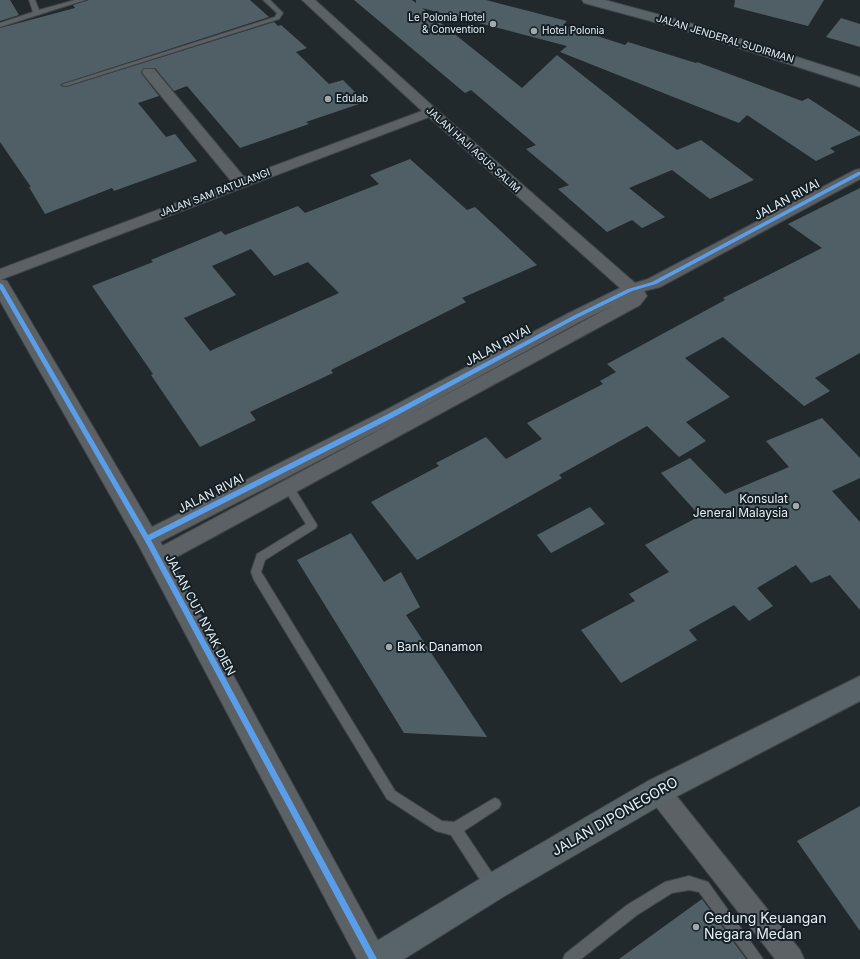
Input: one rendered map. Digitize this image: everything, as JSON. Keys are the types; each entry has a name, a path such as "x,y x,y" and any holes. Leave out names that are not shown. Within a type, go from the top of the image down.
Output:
{"main road":[{"name":"JALAN JENDERAL SUDIRMAN","path":"589,0 685,26 860,82"},
{"name":"JALAN DIPONEGORO","path":"376,959 493,887 658,791 860,688"}],"street":[{"name":"JALAN HAJI AGUS SALIM","path":"308,0 431,112 636,294"},
{"path":"149,72 241,183"},
{"name":"JALAN SAM RATULANGI","path":"0,275 431,112"},
{"name":"JALAN RIVAI","path":"152,548 289,489 654,283 860,173"},
{"name":"JALAN CUT NYAK DIEN","path":"0,285 152,548 373,959"},
{"name":"JALAN RIVAI","path":"152,548 390,416 575,317 636,294"},
{"path":"658,791 791,959"}],"lane":[{"path":"32,0 37,13"},
{"path":"0,25 82,0"},
{"path":"64,85 277,18 280,14 266,0"},
{"path":"289,489 312,525 261,557 256,572 390,795 440,827 456,829 495,804"},
{"path":"456,829 493,887"},
{"path":"570,959 632,910 670,887 689,884 703,887 756,959"}],"building":[{"path":"0,0 10,0 19,15 0,21"},
{"path":"89,0 250,0 269,17 61,84 61,86 66,87 274,22 278,26 281,25 307,48 296,52 329,84 343,80 365,102 306,122 309,124 240,148 187,86 174,91 155,68 144,68 141,73 159,96 138,103 166,137 175,134 197,161 114,191 112,188 45,214 29,187 31,187 0,142 0,28 75,8 73,5"},
{"path":"354,0 412,0 416,3 416,0 486,0 567,21 563,25 625,45 628,42 696,63 697,62 802,101 808,98 860,132 860,135 830,148 835,152 816,161 747,115 739,123 560,52 567,46 422,8 522,88 557,55 677,150 701,140 754,180 710,199 672,170 629,188 665,217 642,228 632,220 607,232 558,189 569,185 526,149 536,145 471,90 465,93"},
{"path":"735,0 824,0 808,26 734,7"},
{"path":"841,18 860,24 860,47 826,37"},
{"path":"410,159 467,210 475,207 537,265 462,298 466,302 331,370 333,373 250,412 256,420 200,447 151,375 153,374 92,286 153,262 151,260 221,231 225,235 298,206 305,213 379,184 370,175","holes":["251,249 274,276 308,262 339,293 210,351 184,318 236,295 212,266"]},
{"path":"860,188 860,353 815,378 830,391 804,406 723,337 685,358 730,397 686,422 706,441 679,457 647,426 559,475 562,478 417,560 371,502 439,466 436,463 486,437 506,459 542,439 527,423 603,384 600,381 616,372 607,364 725,300 723,298 822,248 788,224"},
{"path":"822,418 860,458 860,478 832,491 860,522 860,610 830,575 811,583 796,565 757,588 773,606 749,621 734,605 689,630 697,640 621,683 581,630 635,601 629,594 669,572 645,545 700,516 661,473 690,458 725,494 789,467 766,441"},
{"path":"590,507 605,524 551,553 537,535"},
{"name":"Bank Danamon","path":"351,533 384,582 401,572 420,607 406,615 487,737 404,733 297,560"},
{"path":"860,806 860,931 797,841"},
{"name":"Gedung Keuangan Negara Medan","path":"702,899 746,959 619,959"}],"cycle path":[{"path":"147,539 390,416 575,317 630,290 654,283 860,173"},
{"path":"0,285 147,539 373,959"}],"place":[{"name":"Le Polonia Hotel & Convention","path":"493,24"},
{"name":"Hotel Polonia","path":"534,31"},
{"name":"Edulab","path":"328,99"},
{"name":"Konsulat Jeneral Malaysia","path":"796,506"},
{"name":"Bank Danamon","path":"389,647"},
{"name":"Gedung Keuangan Negara Medan","path":"696,927"}]}
